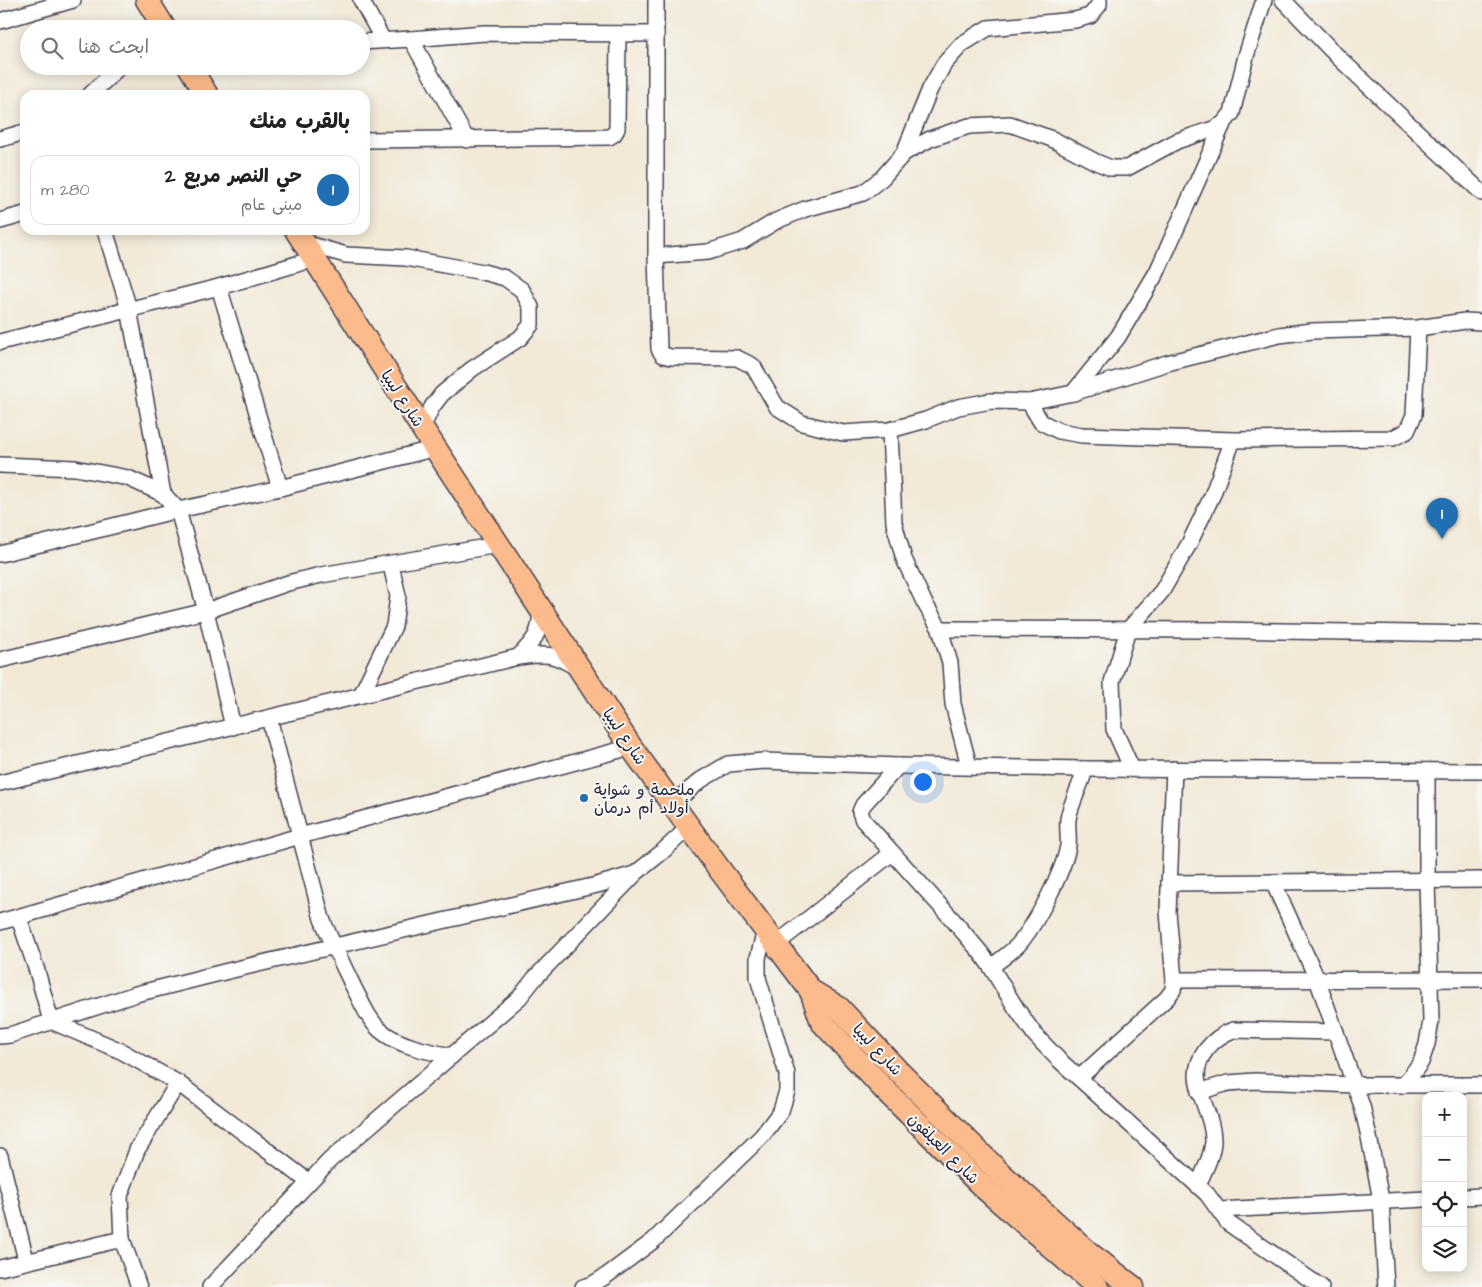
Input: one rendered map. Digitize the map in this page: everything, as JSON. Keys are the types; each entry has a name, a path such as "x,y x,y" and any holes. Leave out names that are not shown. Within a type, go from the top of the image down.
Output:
{"highway":[{"path":"147,0 158,20"},
{"path":"195,75 204,90"},
{"name":"شارع ليبيا","path":"305,244 422,428 631,747 811,992 840,1008 898,1071 998,1171 1090,1254 1132,1287"},
{"name":"شارع العيلفون","path":"811,992 822,1022 883,1088 982,1186 1097,1287"}],"street":[{"path":"0,22 73,0"},
{"path":"360,0 383,40"},
{"path":"656,0 658,349 663,355 671,357 737,358 753,366 777,407 802,423 843,433 890,430 926,420 958,407 991,401 1029,402 1073,393 1168,363 1279,335 1312,331 1418,328 1465,321 1482,322"},
{"path":"656,256 708,252 744,240 776,221 805,209 863,193 882,178 904,153 930,89 944,64 962,44 988,28 1075,20 1090,16 1099,5 1098,0"},
{"path":"1073,393 1118,337 1157,272 1223,124 1232,113 1246,56 1264,0"},
{"path":"1284,0 1338,57 1482,193"},
{"path":"370,41 411,40 484,33 656,34"},
{"path":"370,140 609,137 617,129 618,34"},
{"path":"411,40 467,140"},
{"path":"95,90 111,75"},
{"path":"904,153 930,139 969,126 1010,124 1052,139 1111,168 1126,168 1177,141 1223,124"},
{"path":"0,139 20,133"},
{"path":"0,222 20,216"},
{"path":"107,235 129,309 163,494"},
{"path":"0,342 219,287 305,244 346,255 406,258 483,272 505,278 522,290 530,307 530,325 520,338 472,369 442,394 432,407 422,428"},
{"path":"219,287 280,488"},
{"path":"1029,402 1041,422 1059,431 1074,434 1233,440 1393,438 1407,431 1414,415 1418,328"},
{"path":"890,430 894,523 904,559 924,602 940,629 950,663 953,704 969,766"},
{"path":"1132,769 1114,729 1112,682 1128,630 1162,592 1189,544 1212,496 1233,440"},
{"path":"0,554 178,510 280,488 436,448"},
{"path":"0,465 84,470 128,478 163,494 178,510 206,611 234,727"},
{"path":"0,660 206,611 288,584 321,576 498,545"},
{"path":"361,695 394,626 398,596 390,564"},
{"path":"518,657 531,644 539,630 540,607"},
{"path":"940,629 1482,634"},
{"path":"0,783 518,657 551,655 560,657 582,671"},
{"path":"269,718 322,919 369,1019 382,1032 423,1050 452,1056"},
{"path":"0,922 300,836 631,747"},
{"path":"672,804 701,780 728,764 764,761 898,766 1482,771"},
{"path":"898,766 863,806 860,812 863,820 953,920 991,967 1035,1035 1078,1078 1212,1198 1228,1223 1321,1287"},
{"path":"991,967 1017,945 1027,932 1062,870 1068,845 1068,821 1085,768"},
{"path":"1078,1078 1167,998 1173,990 1174,980 1169,932 1169,883 1174,769"},
{"path":"1404,1085 1421,1062 1427,1044 1431,1021 1427,882 1427,772"},
{"path":"210,1287 330,1160 519,998 535,978 636,874 689,827"},
{"path":"583,1287 593,1284 606,1276 653,1241 762,1136 781,1111 787,1091 787,1074 758,978 758,958 770,937 892,853"},
{"path":"0,1050 5,1035 136,994 636,874"},
{"path":"1169,883 1482,880"},
{"path":"1273,882 1316,979 1355,1085 1369,1137 1381,1200 1386,1287"},
{"path":"18,918 37,971 51,1021"},
{"path":"1174,980 1482,979"},
{"path":"51,1021 121,1051 178,1082 309,1182"},
{"path":"1198,1185 1211,1156 1213,1141 1212,1130 1199,1092 1196,1073 1199,1059 1210,1045 1223,1034 1233,1030 1336,1032"},
{"path":"1199,1092 1228,1083 1255,1081 1355,1085 1482,1084"},
{"path":"138,1287 122,1239 120,1196 137,1150 178,1082"},
{"path":"0,1156 26,1260"},
{"path":"1467,1197 1482,1196"},
{"path":"1219,1210 1422,1198"},
{"path":"0,1268 26,1260 122,1239"}],"place":[{"name":"حي النصر مربع 2","path":"1442,539"},
{"name":"ملحمة و شواية أولاد أم درمان","path":"584,798"}]}
